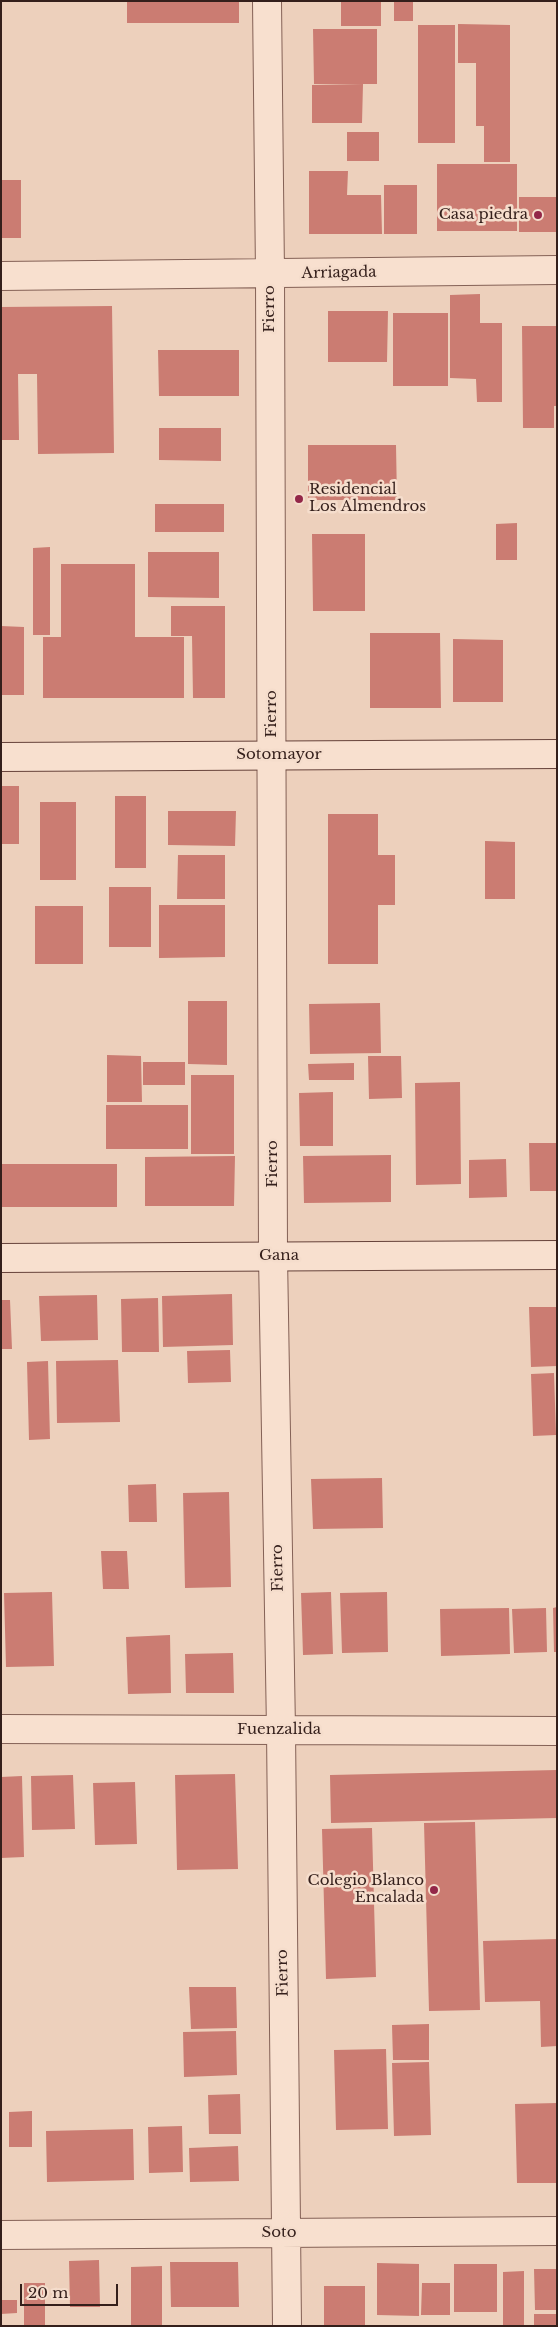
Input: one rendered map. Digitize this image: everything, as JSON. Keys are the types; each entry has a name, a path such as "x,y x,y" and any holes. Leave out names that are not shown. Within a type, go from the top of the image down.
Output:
{"street":[{"name":"Fierro","path":"267,1 270,274 273,1256 281,1730 287,2326"},
{"name":"Arriagada","path":"1,276 557,270"},
{"name":"Sotomayor","path":"1,757 557,754"},
{"name":"Gana","path":"1,1258 557,1255"},
{"name":"Fuenzalida","path":"1,1729 557,1731"},
{"name":"Soto","path":"1,2235 557,2231"}],"building":[{"path":"127,1 239,1 239,23 127,23"},
{"path":"341,1 381,1 381,26 341,26"},
{"path":"394,1 413,1 413,21 394,21"},
{"path":"458,24 510,25 510,162 484,162 484,126 476,126 476,63 458,63"},
{"path":"418,25 455,25 455,143 418,143"},
{"path":"313,29 377,29 377,84 314,84"},
{"path":"363,84 362,123 312,123 312,85"},
{"path":"347,132 379,132 379,161 347,161"},
{"path":"437,164 517,164 517,231 437,231"},
{"path":"309,171 348,171 347,195 381,195 382,234 309,234"},
{"path":"1,180 21,180 21,238 1,238"},
{"path":"384,185 417,185 417,234 384,234"},
{"name":"Casa piedra","path":"519,197 557,197 557,232 519,232"},
{"path":"480,294 480,323 502,323 502,402 477,402 476,379 450,378 450,295"},
{"path":"112,306 114,453 38,454 37,374 18,374 19,440 1,440 1,307"},
{"path":"328,311 388,311 387,362 328,362"},
{"path":"393,313 448,313 448,386 393,386"},
{"path":"522,326 557,326 557,406 554,406 554,428 523,428"},
{"path":"158,350 239,350 239,396 159,396"},
{"path":"159,428 221,428 221,461 159,460"},
{"path":"308,445 396,445 397,500 308,500"},
{"path":"155,504 224,504 224,532 155,532"},
{"path":"517,523 517,560 496,560 496,524"},
{"path":"312,534 365,534 365,611 313,611"},
{"path":"50,547 50,635 33,635 33,548"},
{"path":"148,552 219,552 219,598 148,597"},
{"path":"61,564 135,564 135,637 184,637 184,698 43,698 43,637 61,637"},
{"path":"171,606 225,606 225,698 193,698 192,636 171,636"},
{"path":"1,626 24,627 24,695 1,695"},
{"path":"370,633 440,633 441,708 370,708"},
{"path":"453,639 503,640 503,702 453,702"},
{"path":"1,786 19,786 19,844 1,844"},
{"path":"115,796 146,796 146,868 115,868"},
{"path":"40,802 76,802 76,880 40,880"},
{"path":"168,811 236,811 235,846 168,845"},
{"path":"328,814 378,814 378,855 395,855 395,905 378,905 378,964 328,964"},
{"path":"485,841 515,842 515,899 485,899"},
{"path":"178,855 225,855 225,899 177,899"},
{"path":"109,887 151,887 151,947 109,947"},
{"path":"159,905 225,905 225,957 159,958"},
{"path":"35,906 83,906 83,964 35,964"},
{"path":"188,1001 227,1001 227,1065 188,1064"},
{"path":"380,1003 381,1053 310,1054 309,1004"},
{"path":"107,1055 141,1056 142,1102 107,1102"},
{"path":"368,1056 401,1056 402,1098 369,1099"},
{"path":"143,1062 185,1062 185,1085 143,1085"},
{"path":"354,1063 354,1080 309,1080 308,1064"},
{"path":"191,1075 234,1075 234,1154 191,1154"},
{"path":"460,1082 461,1184 416,1185 415,1083"},
{"path":"333,1092 333,1146 300,1146 299,1093"},
{"path":"106,1105 188,1105 188,1149 106,1149"},
{"path":"529,1143 557,1143 557,1191 530,1191"},
{"path":"391,1155 391,1202 304,1203 303,1156"},
{"path":"235,1156 234,1206 145,1206 145,1157"},
{"path":"506,1159 507,1197 469,1198 469,1160"},
{"path":"1,1164 117,1164 117,1207 1,1207"},
{"path":"232,1294 233,1345 163,1347 162,1296"},
{"path":"97,1295 98,1340 41,1341 39,1296"},
{"path":"158,1298 159,1352 122,1352 121,1299"},
{"path":"1,1300 10,1300 12,1349 1,1349"},
{"path":"529,1307 557,1307 557,1366 531,1367"},
{"path":"230,1350 231,1382 188,1383 187,1351"},
{"path":"118,1360 120,1422 57,1423 56,1361"},
{"path":"48,1361 50,1439 29,1440 27,1362"},
{"path":"554,1373 556,1435 533,1436 531,1374"},
{"path":"382,1478 383,1528 313,1529 311,1479"},
{"path":"156,1484 157,1522 129,1522 128,1485"},
{"path":"229,1492 231,1587 185,1588 183,1493"},
{"path":"101,1551 127,1551 129,1589 103,1589"},
{"path":"52,1592 54,1666 6,1667 4,1593"},
{"path":"331,1592 333,1654 303,1655 301,1593"},
{"path":"387,1592 388,1652 342,1653 340,1593"},
{"path":"557,1607 557,1652 554,1652 553,1608"},
{"path":"509,1608 510,1654 441,1656 440,1609"},
{"path":"546,1608 547,1652 514,1653 512,1609"},
{"path":"170,1635 171,1693 128,1694 126,1637"},
{"path":"233,1653 234,1693 186,1693 185,1654"},
{"path":"557,1770 557,1818 331,1823 330,1775"},
{"path":"235,1774 238,1869 177,1870 175,1775"},
{"path":"73,1775 75,1829 32,1830 31,1776"},
{"path":"22,1776 24,1857 1,1858 1,1777"},
{"path":"135,1782 137,1844 95,1845 93,1783"},
{"path":"475,1822 480,2010 429,2011 424,1823"},
{"path":"372,1828 376,1977 326,1979 322,1829"},
{"path":"557,1939 557,2046 541,2047 540,2001 485,2002 483,1941"},
{"path":"189,1987 236,1987 237,2028 191,2029"},
{"path":"429,2024 429,2060 393,2060 392,2025"},
{"path":"236,2031 237,2075 184,2077 183,2032"},
{"path":"386,2049 388,2129 336,2130 334,2050"},
{"path":"429,2062 431,2135 394,2136 392,2063"},
{"path":"240,2094 241,2134 209,2134 208,2095"},
{"path":"557,2103 557,2183 517,2183 515,2104"},
{"path":"32,2111 32,2147 9,2147 9,2112"},
{"path":"182,2126 183,2172 149,2173 148,2127"},
{"path":"133,2129 134,2180 47,2182 46,2131"},
{"path":"238,2146 239,2181 190,2182 189,2148"},
{"path":"99,2260 100,2307 70,2307 69,2261"},
{"path":"170,2262 238,2262 239,2307 171,2307"},
{"path":"377,2263 419,2264 419,2316 377,2315"},
{"path":"454,2264 497,2264 497,2312 454,2312"},
{"path":"162,2266 162,2326 131,2326 131,2267"},
{"path":"534,2269 557,2269 557,2310 535,2310"},
{"path":"524,2271 524,2326 503,2326 503,2272"},
{"path":"24,2283 45,2283 45,2326 24,2326"},
{"path":"422,2283 450,2283 450,2315 421,2315"},
{"path":"324,2286 365,2286 365,2326 324,2326"},
{"path":"1,2300 17,2300 17,2313 1,2314"},
{"path":"534,2314 557,2314 557,2326 534,2326"}],"place":[{"name":"Casa piedra","path":"538,215"},
{"name":"Residencial Los Almendros","path":"299,499"},
{"name":"Colegio Blanco Encalada","path":"434,1890"}]}
